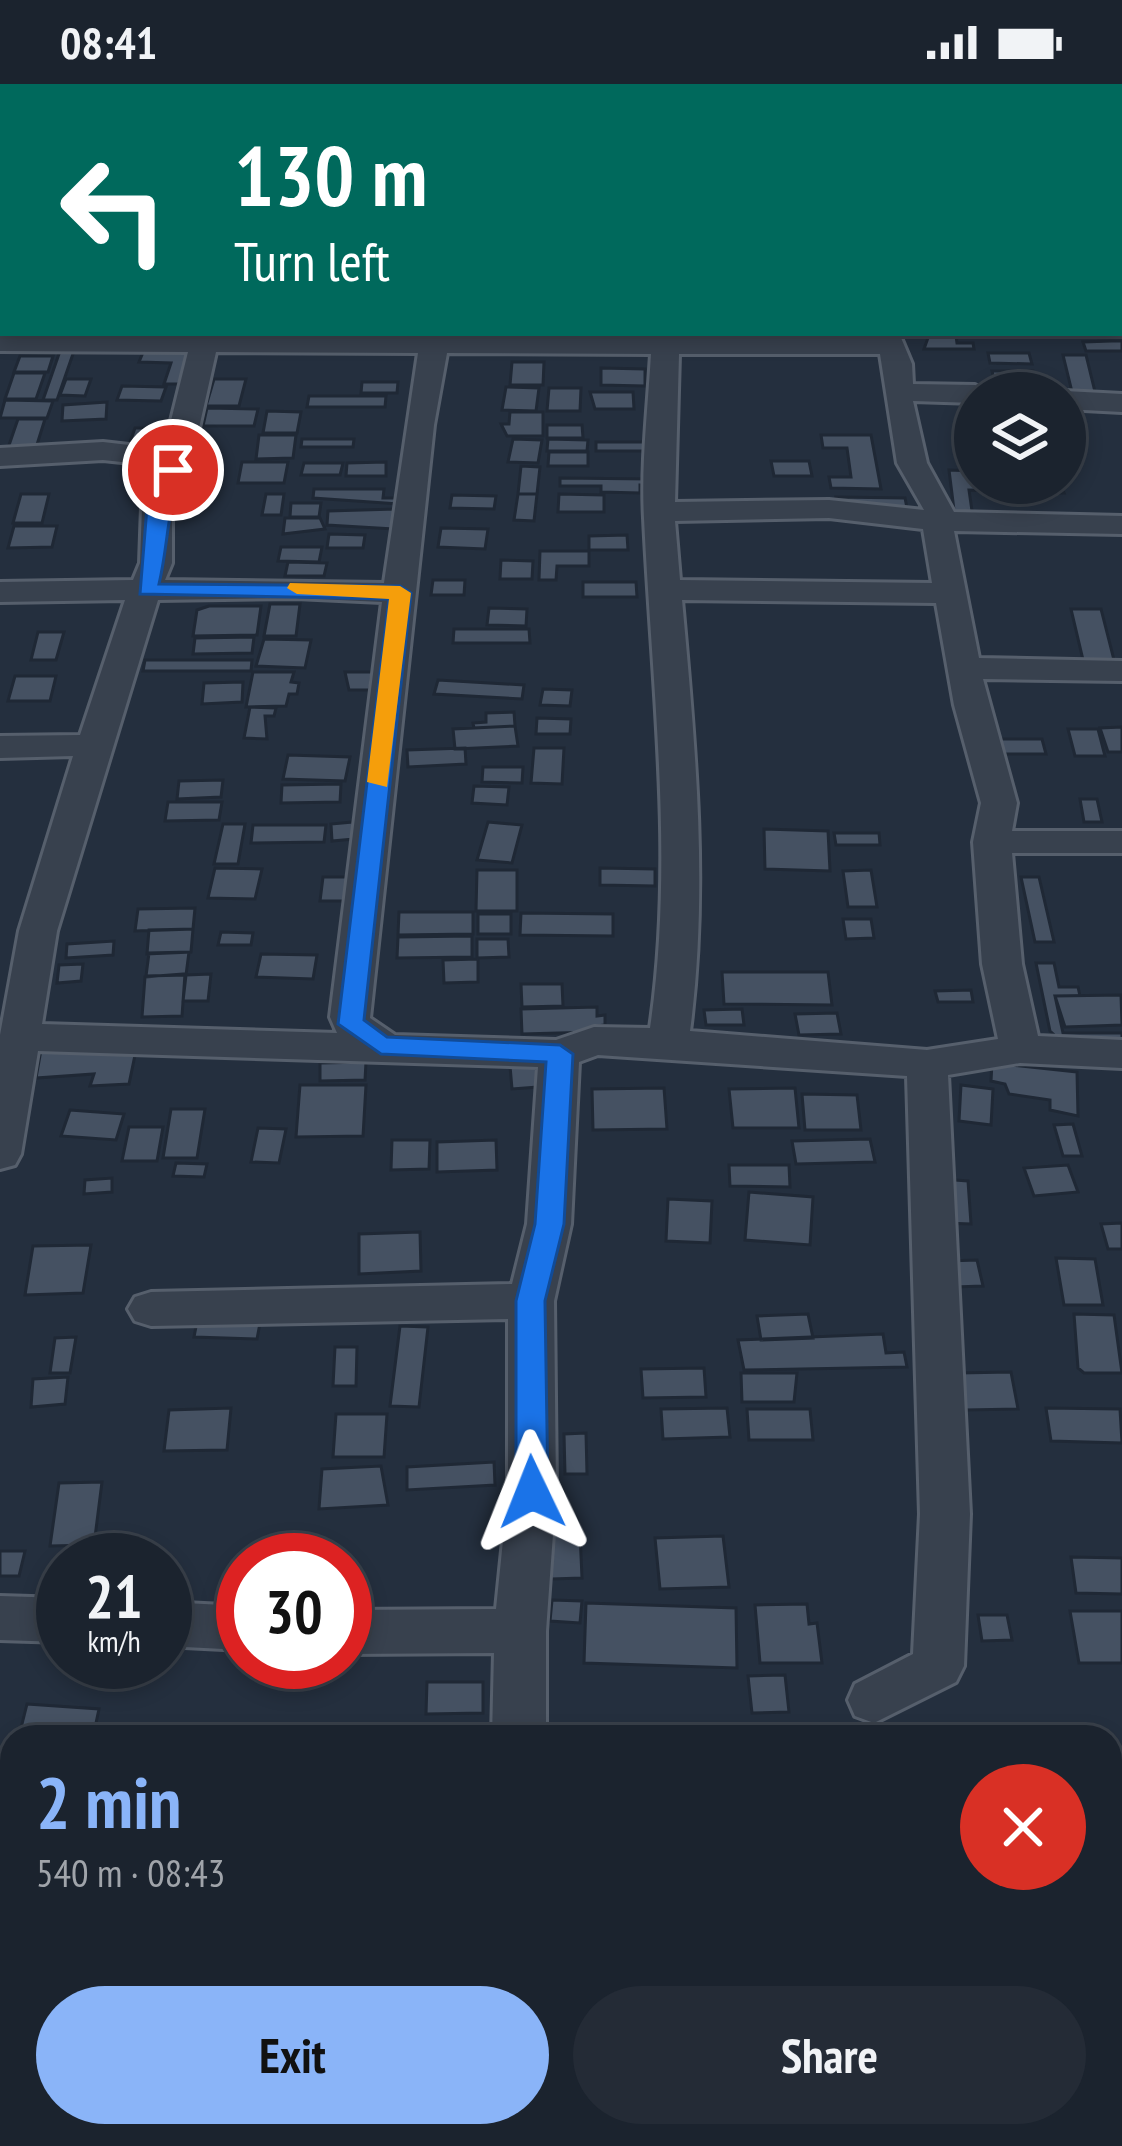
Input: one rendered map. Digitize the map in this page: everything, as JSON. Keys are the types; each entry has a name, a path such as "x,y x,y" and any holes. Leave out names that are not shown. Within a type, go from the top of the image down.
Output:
{"street":[{"path":"212,346 250,336"},
{"path":"0,343 212,346 292,340 665,348 886,339 898,364 912,464 937,499 965,668 999,803 992,842 1002,964 1019,1048"},
{"path":"381,1045 351,1024 350,1017 434,345"},
{"path":"0,1154 20,1037 19,933 93,745 127,635 147,590 158,546 157,507 177,460 212,346"},
{"path":"665,348 658,512 680,782 676,986 668,1042"},
{"path":"900,392 954,393"},
{"path":"1086,401 1122,403"},
{"path":"0,457 103,451 177,460"},
{"path":"658,512 829,509 937,521 1122,525"},
{"path":"667,590 954,593"},
{"path":"0,592 400,593"},
{"path":"965,668 1122,671"},
{"path":"0,747 93,745"},
{"path":"992,842 1122,842"},
{"path":"20,1037 560,1054 593,1041 668,1042 927,1064 1019,1048 1122,1054"},
{"path":"519,1725 520,1631 532,1492 531,1301 549,1224 560,1054"},
{"path":"874,1700 938,1666 944,1632 945,1514 927,1064"},
{"path":"151,1309 531,1301"},
{"path":"0,1618 36,1619"},
{"path":"372,1632 520,1631"}],"building":[{"path":"929,336 956,336 957,343 973,343 974,349 924,349"},
{"path":"1122,341 1122,351 1086,351 1083,342"},
{"path":"144,350 190,352 179,384 164,384 171,363 139,362"},
{"path":"60,351 74,351 57,400 43,400"},
{"path":"988,353 1029,353 1032,364 990,363"},
{"path":"1063,355 1086,355 1096,396 1086,396 1086,372 1067,372"},
{"path":"20,356 53,356 48,372 14,372"},
{"path":"512,362 544,362 543,385 510,385"},
{"path":"601,368 645,369 645,386 601,385"},
{"path":"14,373 45,373 36,399 5,399"},
{"path":"66,379 91,379 85,396 60,395"},
{"path":"214,379 246,379 239,406 206,406"},
{"path":"362,382 398,382 397,393 361,393"},
{"path":"122,386 166,387 161,401 117,400"},
{"path":"506,387 539,388 536,411 502,410"},
{"path":"549,388 581,388 580,411 547,411"},
{"path":"590,392 633,392 634,409 595,409"},
{"path":"309,396 386,396 385,407 307,407"},
{"path":"5,400 53,401 47,418 0,418"},
{"path":"107,402 106,419 62,421 63,405"},
{"path":"207,408 258,409 254,426 203,426"},
{"path":"267,411 301,412 297,433 263,433"},
{"path":"510,412 543,412 543,436 507,436 501,424 509,424"},
{"path":"18,419 45,419 35,451 7,451"},
{"path":"547,425 582,425 583,438 547,438"},
{"path":"135,428 160,428 153,448 128,448"},
{"path":"259,435 296,435 293,458 256,459"},
{"path":"821,435 871,435 881,489 831,488 829,477 851,477 847,448 823,448"},
{"path":"302,439 354,439 353,447 301,447"},
{"path":"513,439 542,440 538,463 508,462"},
{"path":"548,439 588,440 587,451 547,451"},
{"path":"596,442 651,442 651,451 596,451"},
{"path":"549,452 588,452 588,466 548,466"},
{"path":"771,461 809,461 812,476 774,476"},
{"path":"242,462 288,462 284,483 238,483"},
{"path":"386,462 386,476 346,476 347,463"},
{"path":"304,463 343,463 340,475 301,475"},
{"path":"521,466 540,467 537,494 518,494"},
{"path":"949,470 954,470 954,504 971,504 973,518 955,518"},
{"path":"560,478 651,479 651,485 640,485 640,493 601,492 601,486 560,486"},
{"path":"314,489 384,489 383,498 400,498 399,504 313,498"},
{"path":"21,494 49,494 42,523 13,523"},
{"path":"266,494 284,494 281,515 262,515"},
{"path":"518,494 537,494 534,521 514,520"},
{"path":"559,494 604,495 604,512 558,512"},
{"path":"452,495 496,496 494,509 450,508"},
{"path":"836,497 905,498 907,508 838,508"},
{"path":"291,503 321,503 319,517 290,517"},
{"path":"396,509 394,529 327,525 328,511"},
{"path":"285,518 320,518 325,529 283,534"},
{"path":"14,526 57,526 52,547 8,548"},
{"path":"441,528 488,529 485,549 438,547"},
{"path":"329,534 365,535 363,548 327,548"},
{"path":"627,535 628,550 589,550 589,536"},
{"path":"281,547 322,547 319,562 278,561"},
{"path":"540,551 589,551 589,566 557,566 556,580 539,580"},
{"path":"501,560 533,561 532,579 500,579"},
{"path":"288,562 327,563 324,576 285,576"},
{"path":"433,580 465,580 464,595 431,595"},
{"path":"583,582 636,582 637,597 583,597"},
{"path":"270,604 300,604 296,636 264,636"},
{"path":"261,606 257,635 193,636 197,610"},
{"path":"489,608 527,609 526,626 487,625"},
{"path":"1071,609 1101,609 1115,664 1084,664"},
{"path":"454,629 529,629 530,643 453,643"},
{"path":"38,632 64,632 56,660 31,660"},
{"path":"254,637 252,653 193,654 195,638"},
{"path":"264,639 311,640 305,668 256,666"},
{"path":"145,660 252,660 251,671 143,671"},
{"path":"253,672 294,672 291,682 299,683 297,694 289,694 286,706 246,707"},
{"path":"345,672 372,672 370,690 349,690"},
{"path":"15,676 56,676 50,701 8,701"},
{"path":"438,680 524,685 522,699 434,694"},
{"path":"243,682 242,702 202,704 204,683"},
{"path":"543,689 572,690 570,706 540,705"},
{"path":"250,707 276,708 274,716 265,716 267,739 244,738"},
{"path":"514,712 515,726 474,728 473,723 486,722 486,713"},
{"path":"537,718 571,719 570,734 536,734"},
{"path":"515,726 518,746 455,749 453,729"},
{"path":"1122,727 1122,752 1108,752 1100,728"},
{"path":"1068,729 1098,729 1105,756 1075,756"},
{"path":"999,739 1042,739 1046,754 1002,754"},
{"path":"465,748 466,764 408,767 407,750"},
{"path":"534,748 564,748 562,784 531,783"},
{"path":"288,755 350,757 345,781 283,779"},
{"path":"483,767 523,767 522,783 482,782"},
{"path":"223,780 221,797 177,799 179,781"},
{"path":"341,784 340,802 281,803 282,785"},
{"path":"474,786 509,787 507,805 472,803"},
{"path":"1080,799 1097,799 1102,822 1084,822"},
{"path":"168,802 222,802 219,820 165,821"},
{"path":"353,822 354,839 332,841 331,824"},
{"path":"488,822 522,825 512,863 477,860"},
{"path":"223,824 245,824 238,864 214,864"},
{"path":"253,825 326,825 324,842 251,843"},
{"path":"764,829 828,831 830,871 765,869"},
{"path":"834,833 879,833 880,845 836,845"},
{"path":"215,868 262,869 255,899 208,898"},
{"path":"600,868 655,869 655,886 600,885"},
{"path":"477,870 517,870 517,911 476,911"},
{"path":"871,870 877,907 848,907 843,871"},
{"path":"323,877 347,877 345,901 320,901"},
{"path":"1021,877 1039,877 1054,942 1035,942"},
{"path":"195,908 193,929 135,931 138,909"},
{"path":"399,912 473,912 473,934 398,935"},
{"path":"521,913 613,914 613,936 520,935"},
{"path":"478,914 511,914 511,934 478,934"},
{"path":"843,919 871,919 874,938 846,939"},
{"path":"193,929 191,952 147,954 149,930"},
{"path":"221,932 253,933 251,945 218,945"},
{"path":"472,936 472,957 397,958 398,937"},
{"path":"477,939 508,939 509,957 477,958"},
{"path":"114,941 113,955 66,958 67,944"},
{"path":"189,952 186,975 146,976 149,953"},
{"path":"261,954 317,955 313,979 256,977"},
{"path":"478,959 478,982 444,983 443,960"},
{"path":"1036,963 1054,963 1059,987 1078,987 1080,996 1055,996 1063,1033 1122,1033 1122,1042 1062,1042 1050,1031"},
{"path":"83,964 81,981 57,983 59,965"},
{"path":"722,972 828,972 832,1005 724,1004"},
{"path":"185,974 182,1016 142,1017 145,977"},
{"path":"211,974 208,1001 183,1001 186,975"},
{"path":"521,984 562,984 563,1006 522,1007"},
{"path":"971,990 973,1002 938,1002 935,991"},
{"path":"1121,995 1122,1025 1065,1027 1055,996"},
{"path":"597,1007 597,1016 605,1015 605,1025 595,1026 595,1032 522,1034 521,1009"},
{"path":"742,1009 744,1025 706,1025 704,1010"},
{"path":"837,1013 841,1034 799,1035 795,1014"},
{"path":"41,1050 135,1055 129,1084 90,1086 94,1074 36,1078"},
{"path":"366,1062 365,1080 320,1081 320,1063"},
{"path":"992,1063 1077,1072 1078,1116 1050,1110 1050,1100 1009,1094 1005,1084 991,1081"},
{"path":"536,1065 538,1087 512,1089 510,1066"},
{"path":"300,1085 366,1085 363,1136 296,1137"},
{"path":"961,1085 993,1089 991,1125 959,1121"},
{"path":"664,1088 667,1129 593,1130 592,1089"},
{"path":"795,1088 799,1128 733,1128 729,1089"},
{"path":"802,1094 857,1095 861,1130 805,1130"},
{"path":"171,1109 205,1109 197,1158 163,1158"},
{"path":"70,1110 124,1114 116,1140 61,1136"},
{"path":"1073,1124 1082,1156 1063,1156 1054,1125"},
{"path":"129,1127 163,1127 157,1161 122,1161"},
{"path":"258,1128 286,1129 279,1163 251,1162"},
{"path":"870,1139 875,1162 796,1164 792,1141"},
{"path":"392,1140 430,1140 429,1169 391,1170"},
{"path":"496,1140 497,1170 437,1172 437,1142"},
{"path":"176,1163 207,1164 204,1177 173,1176"},
{"path":"729,1165 789,1165 790,1187 730,1186"},
{"path":"1068,1165 1078,1192 1034,1196 1024,1168"},
{"path":"112,1178 112,1192 84,1194 85,1180"},
{"path":"941,1179 968,1181 971,1224 944,1223"},
{"path":"749,1192 813,1197 810,1245 745,1240"},
{"path":"668,1199 712,1201 710,1243 666,1241"},
{"path":"1122,1223 1122,1249 1108,1249 1101,1224"},
{"path":"420,1232 421,1271 359,1274 359,1234"},
{"path":"91,1245 83,1293 25,1295 33,1246"},
{"path":"1056,1258 1095,1259 1103,1305 1064,1305"},
{"path":"977,1260 983,1286 954,1287 947,1261"},
{"path":"808,1314 813,1338 761,1340 757,1316"},
{"path":"1074,1314 1114,1315 1122,1373 1084,1373 1078,1368"},
{"path":"198,1316 261,1318 257,1339 194,1337"},
{"path":"400,1326 428,1327 419,1407 390,1406"},
{"path":"883,1334 886,1353 904,1352 907,1367 744,1370 738,1340"},
{"path":"76,1337 70,1373 50,1373 55,1338"},
{"path":"335,1347 357,1347 356,1386 333,1386"},
{"path":"704,1368 706,1397 643,1398 641,1369"},
{"path":"1011,1372 1018,1409 965,1410 958,1373"},
{"path":"741,1373 797,1373 794,1402 742,1402"},
{"path":"68,1377 65,1404 31,1407 33,1379"},
{"path":"231,1408 227,1450 164,1451 169,1410"},
{"path":"727,1408 730,1437 663,1439 661,1409"},
{"path":"1046,1408 1120,1409 1122,1443 1051,1441"},
{"path":"747,1409 810,1409 813,1440 749,1440"},
{"path":"336,1414 387,1414 384,1457 333,1457"},
{"path":"586,1433 587,1474 565,1474 564,1434"},
{"path":"494,1462 495,1485 407,1490 407,1467"},
{"path":"381,1466 388,1505 319,1509 322,1469"},
{"path":"102,1482 96,1533 52,1533 59,1483"},
{"path":"580,1533 582,1578 551,1579 550,1534"},
{"path":"723,1536 729,1587 660,1589 655,1538"},
{"path":"0,1551 25,1551 19,1576 0,1576"},
{"path":"1071,1557 1122,1558 1122,1594 1076,1593"},
{"path":"552,1600 582,1601 580,1623 550,1621"},
{"path":"586,1603 736,1608 737,1668 584,1663"},
{"path":"807,1604 809,1624 817,1623 822,1663 760,1663 755,1605"},
{"path":"1070,1611 1122,1611 1122,1663 1079,1663"},
{"path":"978,1615 1007,1615 1012,1640 982,1641"},
{"path":"785,1675 789,1712 752,1713 748,1676"},
{"path":"427,1682 483,1682 483,1713 426,1714"},
{"path":"27,1704 99,1709 96,1725 22,1725"}],"slow traffic":[{"path":"297,588 400,593 378,782"}],"route":[{"path":"173,470 157,507 158,546 147,590 296,588 400,593 351,1024 381,1045 560,1054 549,1224 531,1301 532,1492"}]}
